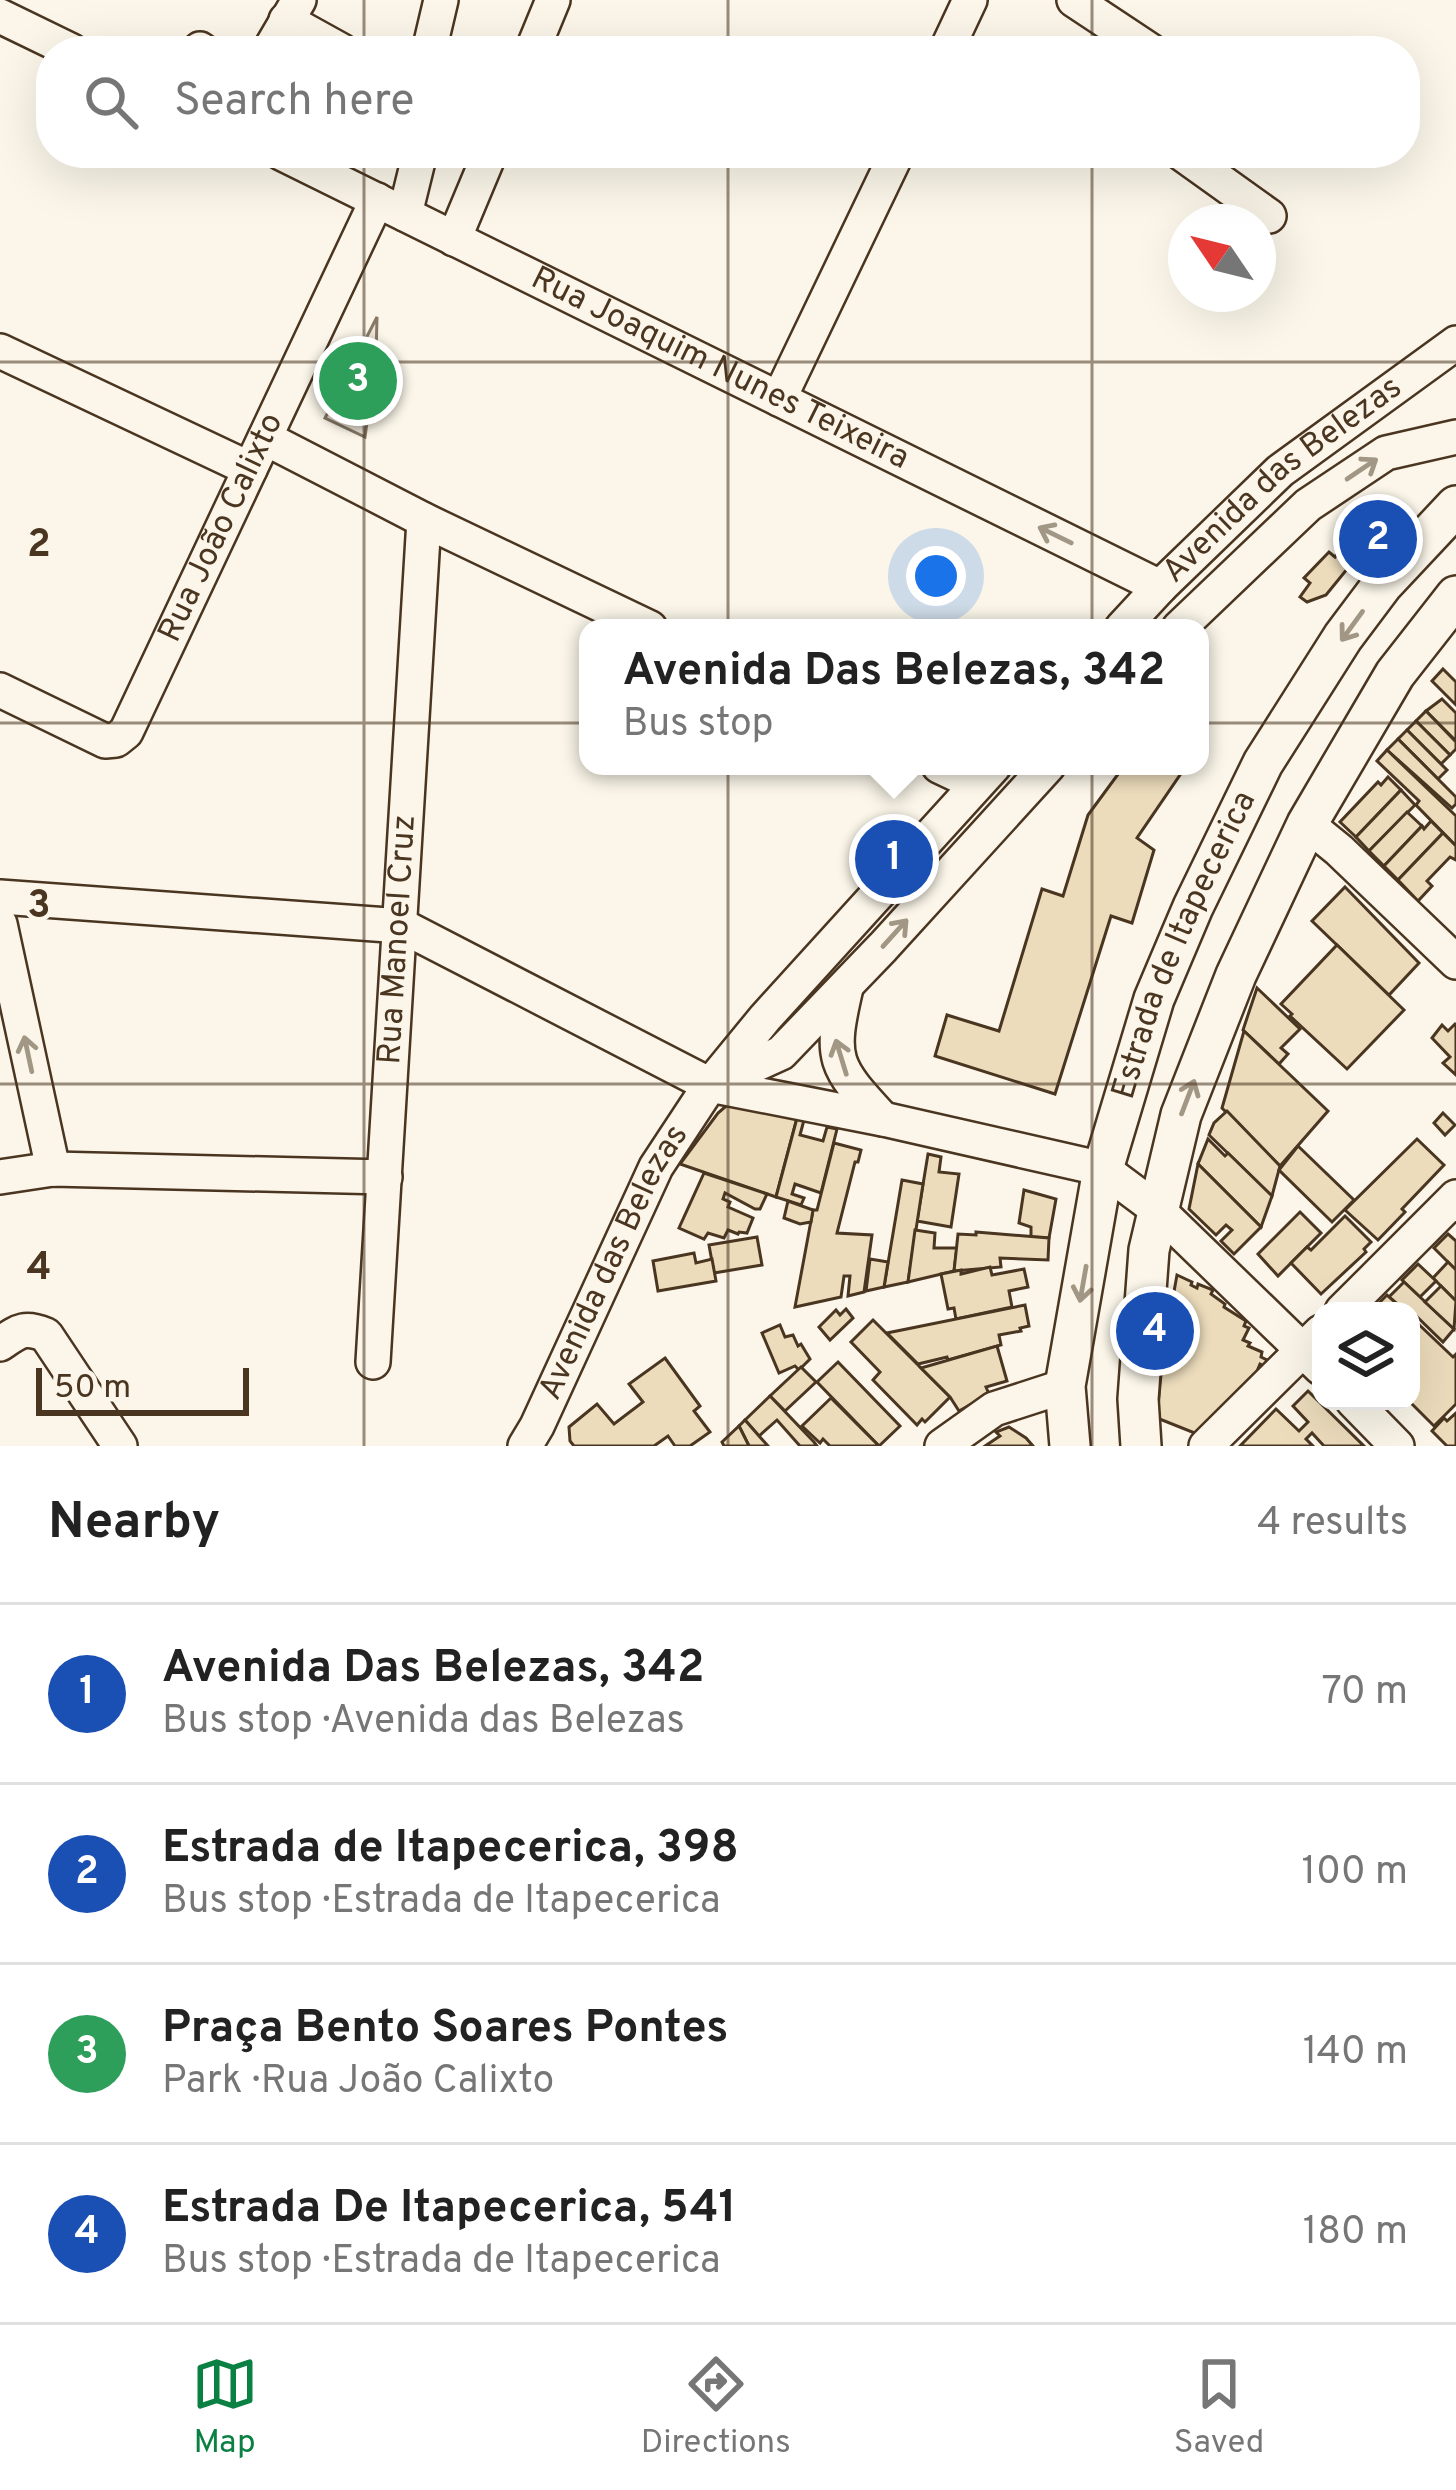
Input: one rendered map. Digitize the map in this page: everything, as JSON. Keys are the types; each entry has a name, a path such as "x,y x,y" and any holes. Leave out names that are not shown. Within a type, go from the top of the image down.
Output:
{"main road":[{"name":"Estrada de Itapecerica","path":"1070,1446 1065,1386 1103,1169 1154,999 1192,907 1263,763 1382,584 1456,506"},
{"name":"Estrada de Itapecerica","path":"1142,1446 1138,1399 1149,1250 1181,1115 1235,976 1307,824 1395,674 1456,596"}],"street":[{"path":"433,36 441,0"},
{"path":"538,36 553,0"},
{"path":"953,36 970,0"},
{"path":"1074,0 1128,36"},
{"path":"292,10 324,36"},
{"path":"0,16 41,36"},
{"name":"Rua Joaquim Nunes Teixeira","path":"312,168 1160,587"},
{"name":"Rua João Calixto","path":"0,690 105,741 126,732 257,453 412,168"},
{"path":"454,239 484,168"},
{"path":"779,399 890,168"},
{"path":"1202,168 1252,204"},
{"name":"Avenida das Belezas","path":"1130,619 1280,471 1456,343"},
{"path":"0,351 424,520 631,619"},
{"name":"Avenida das Belezas","path":"1188,619 1308,505 1386,453 1456,437"},
{"name":"Rua Manoel Cruz","path":"374,1362 424,520"},
{"name":"Avenida das Belezas","path":"525,1446 656,1166 710,1085 985,775"},
{"path":"710,1085 781,1053 1040,775"},
{"path":"1307,824 1456,962"},
{"path":"0,897 402,926 710,1085 1103,1169 1158,1210 1312,1347"},
{"path":"0,924 53,1169"},
{"path":"847,983 835,1035 839,1064 883,1119"},
{"path":"765,1018 770,1040 781,1053"},
{"path":"0,1177 53,1169 385,1177"},
{"path":"1351,1302 1456,1197"},
{"path":"0,1344 31,1328 46,1335 120,1446"},
{"path":"1206,1446 1312,1353"},
{"path":"942,1446 994,1409 1065,1386"},
{"path":"1362,1410 1397,1446"}],"shaded area":[{"path":"377,317 376,358 365,437 325,418"}],"building":[{"path":"1348,540 1361,552 1326,595 1307,602 1300,597 1310,583 1304,578 1329,552 1335,557"},
{"path":"1443,669 1456,682 1456,705 1432,681"},
{"path":"1442,699 1456,713 1456,741 1426,711"},
{"path":"1426,711 1456,742 1450,755 1416,721"},
{"path":"1416,721 1450,755 1441,764 1407,730"},
{"path":"1407,730 1447,770 1438,779 1398,739"},
{"path":"1398,739 1456,797 1452,808 1387,750"},
{"path":"1387,750 1456,816 1456,846 1377,761"},
{"path":"1117,775 1180,775 1137,838 1154,850 1132,923 1111,916 1055,1094 935,1056 947,1015 999,1031 1042,889 1063,896 1088,815"},
{"path":"1388,777 1401,790 1356,837 1340,822"},
{"path":"1401,790 1415,805 1369,851 1356,837"},
{"path":"1407,812 1422,826 1384,866 1369,851"},
{"path":"1431,821 1443,833 1398,880 1384,866"},
{"path":"1443,833 1456,846 1456,860 1450,857 1427,881 1432,886 1418,901 1398,880"},
{"path":"1345,887 1419,963 1389,995 1312,921"},
{"path":"1337,945 1404,1010 1347,1069 1281,1004"},
{"path":"1257,988 1300,1029 1281,1048 1288,1054 1279,1064 1243,1030"},
{"path":"1455,1024 1456,1075 1443,1063 1450,1057 1432,1038 1442,1025 1448,1031"},
{"path":"1244,1031 1328,1111 1280,1166 1222,1108"},
{"path":"732,1101 797,1118 776,1197 680,1164"},
{"path":"1227,1111 1280,1166 1272,1196 1209,1135"},
{"path":"1443,1113 1455,1125 1445,1135 1434,1123"},
{"path":"797,1118 804,1120 800,1135 823,1141 827,1127 837,1129 821,1193 795,1184 792,1194 804,1198 801,1205 776,1197"},
{"path":"1208,1139 1272,1196 1261,1227 1198,1164"},
{"path":"1417,1139 1444,1165 1378,1240 1345,1210"},
{"path":"834,1143 861,1150 837,1233 872,1235 864,1292 848,1296 850,1276 844,1276 841,1297 795,1307 813,1210 817,1210"},
{"path":"1298,1146 1354,1200 1332,1222 1279,1170"},
{"path":"928,1154 941,1157 939,1172 959,1174 951,1227 917,1221"},
{"path":"1198,1164 1261,1227 1234,1254 1221,1241 1232,1230 1226,1225 1216,1235 1189,1209"},
{"path":"704,1173 767,1194 760,1209 755,1209 725,1193 728,1207 753,1218 747,1233 728,1230 724,1238 708,1233 704,1239 679,1228"},
{"path":"902,1180 923,1184 908,1282 884,1287"},
{"path":"1024,1190 1056,1199 1049,1238 1031,1237 1031,1227 1019,1223"},
{"path":"788,1201 813,1210 811,1222 784,1218"},
{"path":"1300,1212 1321,1233 1278,1276 1258,1254"},
{"path":"1345,1216 1371,1242 1321,1294 1291,1263"},
{"path":"915,1230 935,1233 934,1248 957,1248 954,1271 908,1282"},
{"path":"958,1234 1049,1238 1048,1260 1000,1258 1001,1267 954,1271"},
{"path":"1448,1234 1456,1241 1456,1270 1434,1248"},
{"path":"757,1237 762,1265 714,1273 709,1245"},
{"path":"694,1253 696,1263 712,1259 716,1281 658,1291 653,1261"},
{"path":"870,1259 888,1262 884,1287 866,1291"},
{"path":"1448,1262 1456,1270 1456,1301 1433,1278"},
{"path":"1418,1264 1436,1281 1420,1297 1402,1280"},
{"path":"990,1267 992,1275 1024,1269 1028,1287 1009,1291 1012,1307 956,1319 954,1308 948,1309 941,1274"},
{"path":"1177,1275 1197,1288 1198,1284 1213,1290 1211,1294 1224,1307 1246,1321 1244,1326 1249,1328 1243,1340 1267,1360 1197,1434 1157,1418"},
{"path":"1404,1282 1454,1329 1443,1342 1420,1320 1420,1302 1395,1302 1389,1297"},
{"path":"1441,1286 1456,1301 1454,1329 1425,1302"},
{"path":"1025,1305 1029,1326 999,1335 1001,1345 948,1360 918,1364 887,1333"},
{"path":"846,1309 853,1318 830,1340 819,1327 836,1310 840,1315"},
{"path":"873,1320 950,1397 925,1422 922,1419 917,1425 873,1380 880,1372 851,1342"},
{"path":"780,1325 785,1337 793,1335 810,1359 799,1370 795,1366 779,1373 762,1333"},
{"path":"1420,1326 1453,1357 1456,1354 1456,1404 1434,1426 1418,1410"},
{"path":"997,1346 1007,1381 986,1387 989,1394 959,1411 921,1368"},
{"path":"665,1358 700,1406 694,1411 710,1432 690,1446 675,1446 668,1436 654,1446 574,1446 569,1427 597,1404 614,1424 643,1402 629,1384"},
{"path":"838,1362 900,1426 879,1446 817,1382"},
{"path":"801,1367 816,1382 785,1411 770,1396"},
{"path":"1308,1391 1312,1410 1327,1410 1364,1446 1324,1446 1312,1433 1306,1439 1313,1446 1240,1446 1276,1409 1299,1431 1308,1422 1293,1406"},
{"path":"770,1396 817,1446 800,1446 777,1420 759,1436 745,1420"},
{"path":"831,1398 879,1446 830,1446 802,1426"},
{"path":"1456,1413 1456,1446 1447,1446 1432,1431"},
{"path":"745,1420 768,1446 749,1446 739,1426"},
{"path":"739,1426 749,1446 724,1446 722,1442"},
{"path":"1009,1427 1033,1446 985,1446 1000,1436 996,1432"}],"place":[{"name":"Praça Bento Soares Pontes","path":"358,381"},
{"name":"Estrada de Itapecerica, 398","path":"1378,539"},
{"name":"Avenida Das Belezas, 342","path":"894,859"},
{"name":"Estrada De Itapecerica, 541","path":"1155,1331"}]}
